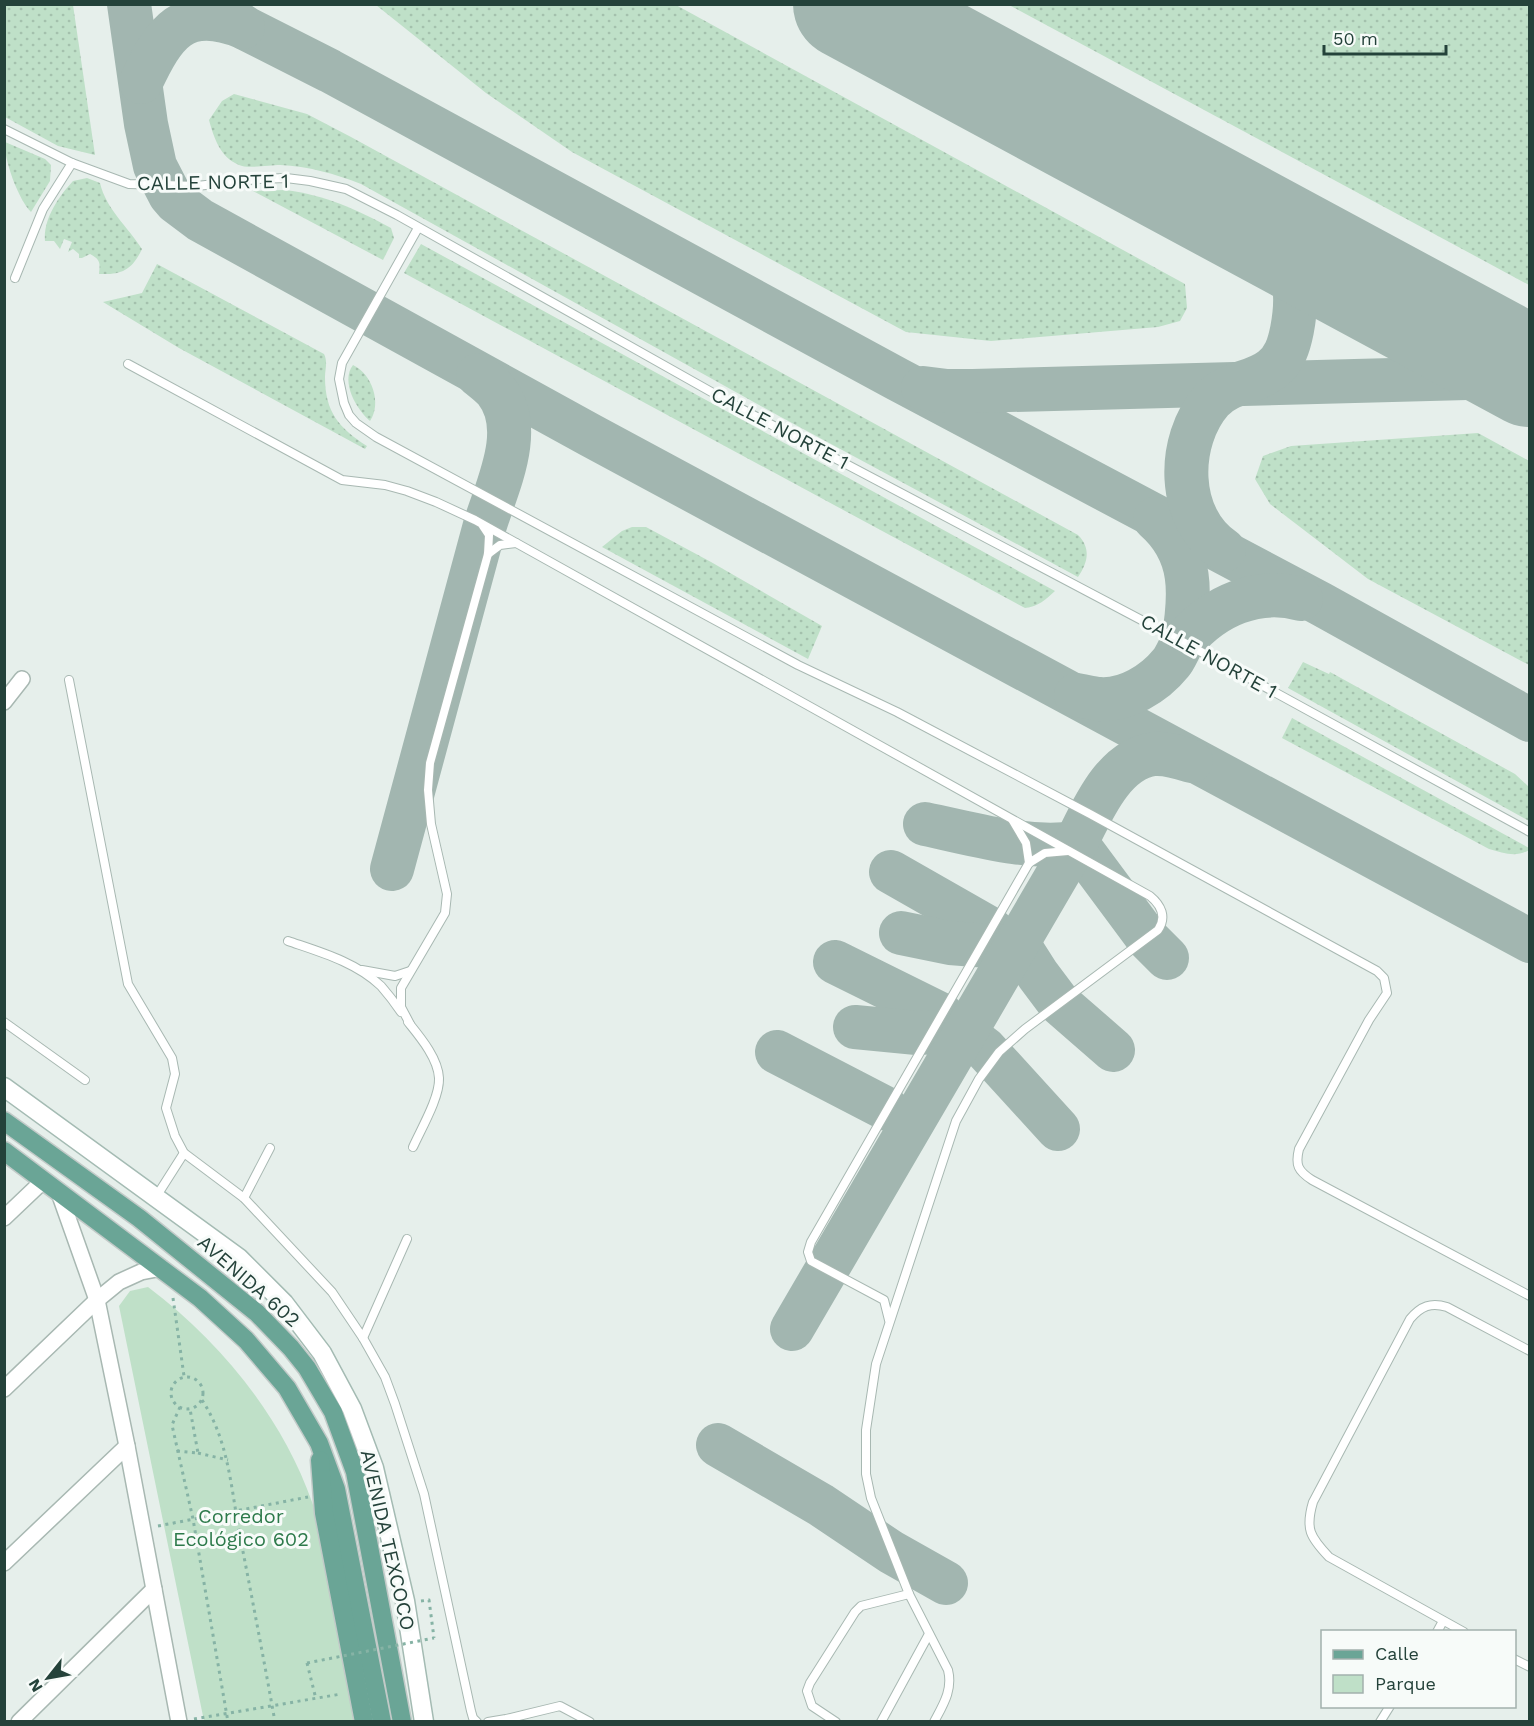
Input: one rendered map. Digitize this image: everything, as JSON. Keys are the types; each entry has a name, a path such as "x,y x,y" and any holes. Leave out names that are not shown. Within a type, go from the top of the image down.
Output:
{"main road":[{"name":"AVENIDA TEXCOCO","path":"4,1087 223,1245 263,1280 322,1353 343,1390 365,1438 382,1498 405,1601 424,1722"},
{"name":"AVENIDA 602","path":"4,1121 140,1218 257,1313 307,1368 333,1412 355,1472 402,1722"},
{"path":"4,1151 166,1270 200,1298 261,1355 287,1388 319,1443 336,1489 382,1722"},
{"path":"319,1443 321,1495 364,1722"}],"street":[{"path":"4,702 22,679"},
{"path":"4,1218 51,1185 97,1300 128,1446 179,1721"},
{"path":"4,1389 97,1300 130,1276 150,1269 166,1270"},
{"path":"4,1563 128,1446"},
{"path":"19,1722 154,1589"},
{"path":"4,1714 12,1722"}],"lane":[{"name":"CALLE NORTE 1","path":"4,129 72,163 129,184 197,186 286,178 346,189 738,407 1173,636 1530,832"},
{"path":"15,278 43,209 72,163"},
{"path":"418,228 342,363 339,379 340,391 349,415 356,423 376,437 514,513 798,665 897,712 1090,814 1377,971 1384,978 1387,993 1369,1020 1299,1149 1296,1162 1298,1168 1312,1180 1530,1296"},
{"path":"128,364 342,480 385,485 407,491 475,520 1070,851 1150,896 1158,903 1163,914 1161,925 1148,939 1008,1042 983,1073 956,1121 876,1364 868,1406 866,1474 880,1526 909,1594 948,1670 951,1683 943,1706 934,1722"},
{"path":"410,1024 400,1000 401,988 445,914 447,906 445,883 431,824 428,790 430,763 488,554 489,535 484,527 475,520"},
{"path":"488,554 505,543 518,543"},
{"path":"69,680 128,984 172,1058 175,1074 166,1108 175,1136 184,1153 244,1198 332,1292 363,1338 385,1377 396,1404 424,1494 471,1712 477,1722"},
{"path":"1010,818 1026,843 1029,864"},
{"path":"890,1321 884,1300 814,1263 808,1255 809,1248 833,1202 1029,864 1045,853 1070,851"},
{"path":"288,941 356,968 384,975 411,971"},
{"path":"356,968 380,985 429,1052 438,1071 437,1092 413,1147"},
{"path":"4,1022 85,1080"},
{"path":"244,1198 270,1148"},
{"path":"156,1197 184,1153"},
{"path":"363,1338 407,1239"},
{"path":"884,1300 900,1291"},
{"path":"1460,1630 1329,1557 1317,1545 1309,1531 1311,1509 1399,1339 1417,1310 1426,1305 1437,1304 1447,1307 1530,1351"},
{"path":"836,1722 812,1706 807,1698 810,1683 861,1606 909,1594"},
{"path":"1438,1630 1443,1621"},
{"path":"881,1722 929,1634"},
{"path":"1516,1660 1530,1667"},
{"path":"488,1722 560,1707 590,1722"},
{"path":"1380,1722 1389,1708"}],"path":[{"path":"166,1270 184,1376"},
{"path":"184,1376 192,1377 202,1386 204,1393 202,1400 190,1409 180,1407 174,1402 171,1394 172,1386 184,1376"},
{"path":"202,1400 228,1460 235,1512 275,1722"},
{"path":"180,1407 172,1425 193,1520 228,1722"},
{"path":"190,1409 198,1453"},
{"path":"177,1451 228,1460"},
{"path":"143,1528 321,1495"},
{"path":"316,1699 308,1664 434,1638 429,1600"},
{"path":"179,1721 273,1707 357,1691"}],"green space":[{"path":"4,5 73,5 95,155 58,146 5,117"},
{"path":"376,5 676,5 1185,284 1187,308 1180,321 1158,327 991,341 906,332 572,152 486,93"},
{"path":"1009,5 1529,5 1529,285"},
{"path":"234,94 307,114 1078,535 1087,551 1086,562 1081,572 1078,577 779,416 361,184 301,167 280,165 247,167 232,162 222,152 209,120 222,101"},
{"path":"5,142 45,159 51,165 50,181 31,212 13,179"},
{"path":"87,178 100,183 112,210 142,249 134,262 120,272 99,274 99,262 94,256 90,254 79,258 79,254 73,249 68,252 72,242 64,239 60,249 54,241 45,241 46,225 57,201 73,181"},
{"path":"285,190 314,195 340,204 391,228 394,238 383,260 253,191"},
{"path":"421,244 1055,591 1038,604 1025,608 404,273"},
{"path":"157,264 324,354 326,389 331,409 341,425 367,446 365,449 179,348 103,302 142,293"},
{"path":"353,365 365,375 373,390 375,406 370,421 355,403 349,387 349,372"},
{"path":"1478,433 1529,461 1529,665 1368,579 1270,504 1255,479 1263,456 1291,446"},
{"path":"632,527 646,527 822,626 808,659 602,547 622,531"},
{"path":"1303,662 1329,674 1330,672 1515,774 1529,787 1529,821 1288,688"},
{"path":"1292,718 1529,850 1514,854 1489,849 1282,738"},
{"name":"Corredor Ecológico 602","path":"148,1287 200,1331 224,1356 266,1411 299,1471 317,1519 354,1721 204,1721 119,1306 130,1291"}],"taxiway":[{"path":"129,4 146,124 155,166 170,195 200,220 590,435 1530,941"},
{"path":"209,4 247,29 330,71 897,379 1321,604 1530,720"},
{"path":"141,82 158,49 178,27 190,21 205,19 222,20 243,27"},
{"path":"1224,550 1208,536 1197,519 1190,499 1186,478 1187,457 1192,436 1200,417 1219,394 1265,374 1280,361 1286,351 1295,313 1294,283 1285,256 1266,233 1252,223"},
{"path":"392,869 485,525 506,458 509,422 505,406 496,391 478,375"},
{"path":"923,388 973,391 1505,377 1530,381"},
{"path":"1155,519 1168,532 1177,546 1187,576 1187,608 1183,642"},
{"path":"1076,695 1109,699 1139,690 1164,671 1183,642 1197,628 1209,618 1237,602 1268,596 1301,599"},
{"path":"792,1329 1106,788 1127,766 1140,758 1164,754 1191,761"},
{"path":"925,824 1019,843 1057,845 1076,843"},
{"path":"1076,842 1148,939 1167,958"},
{"path":"891,872 991,929"},
{"path":"901,933 950,943 1014,948"},
{"path":"1017,942 1059,1003 1113,1050"},
{"path":"835,962 942,1015"},
{"path":"855,1027 917,1033 965,1031"},
{"path":"964,1033 985,1049 1058,1129"},
{"path":"777,1052 887,1109"},
{"path":"718,1445 821,1505 891,1552 946,1583"}],"runway":[{"path":"848,4 1530,372"}]}
